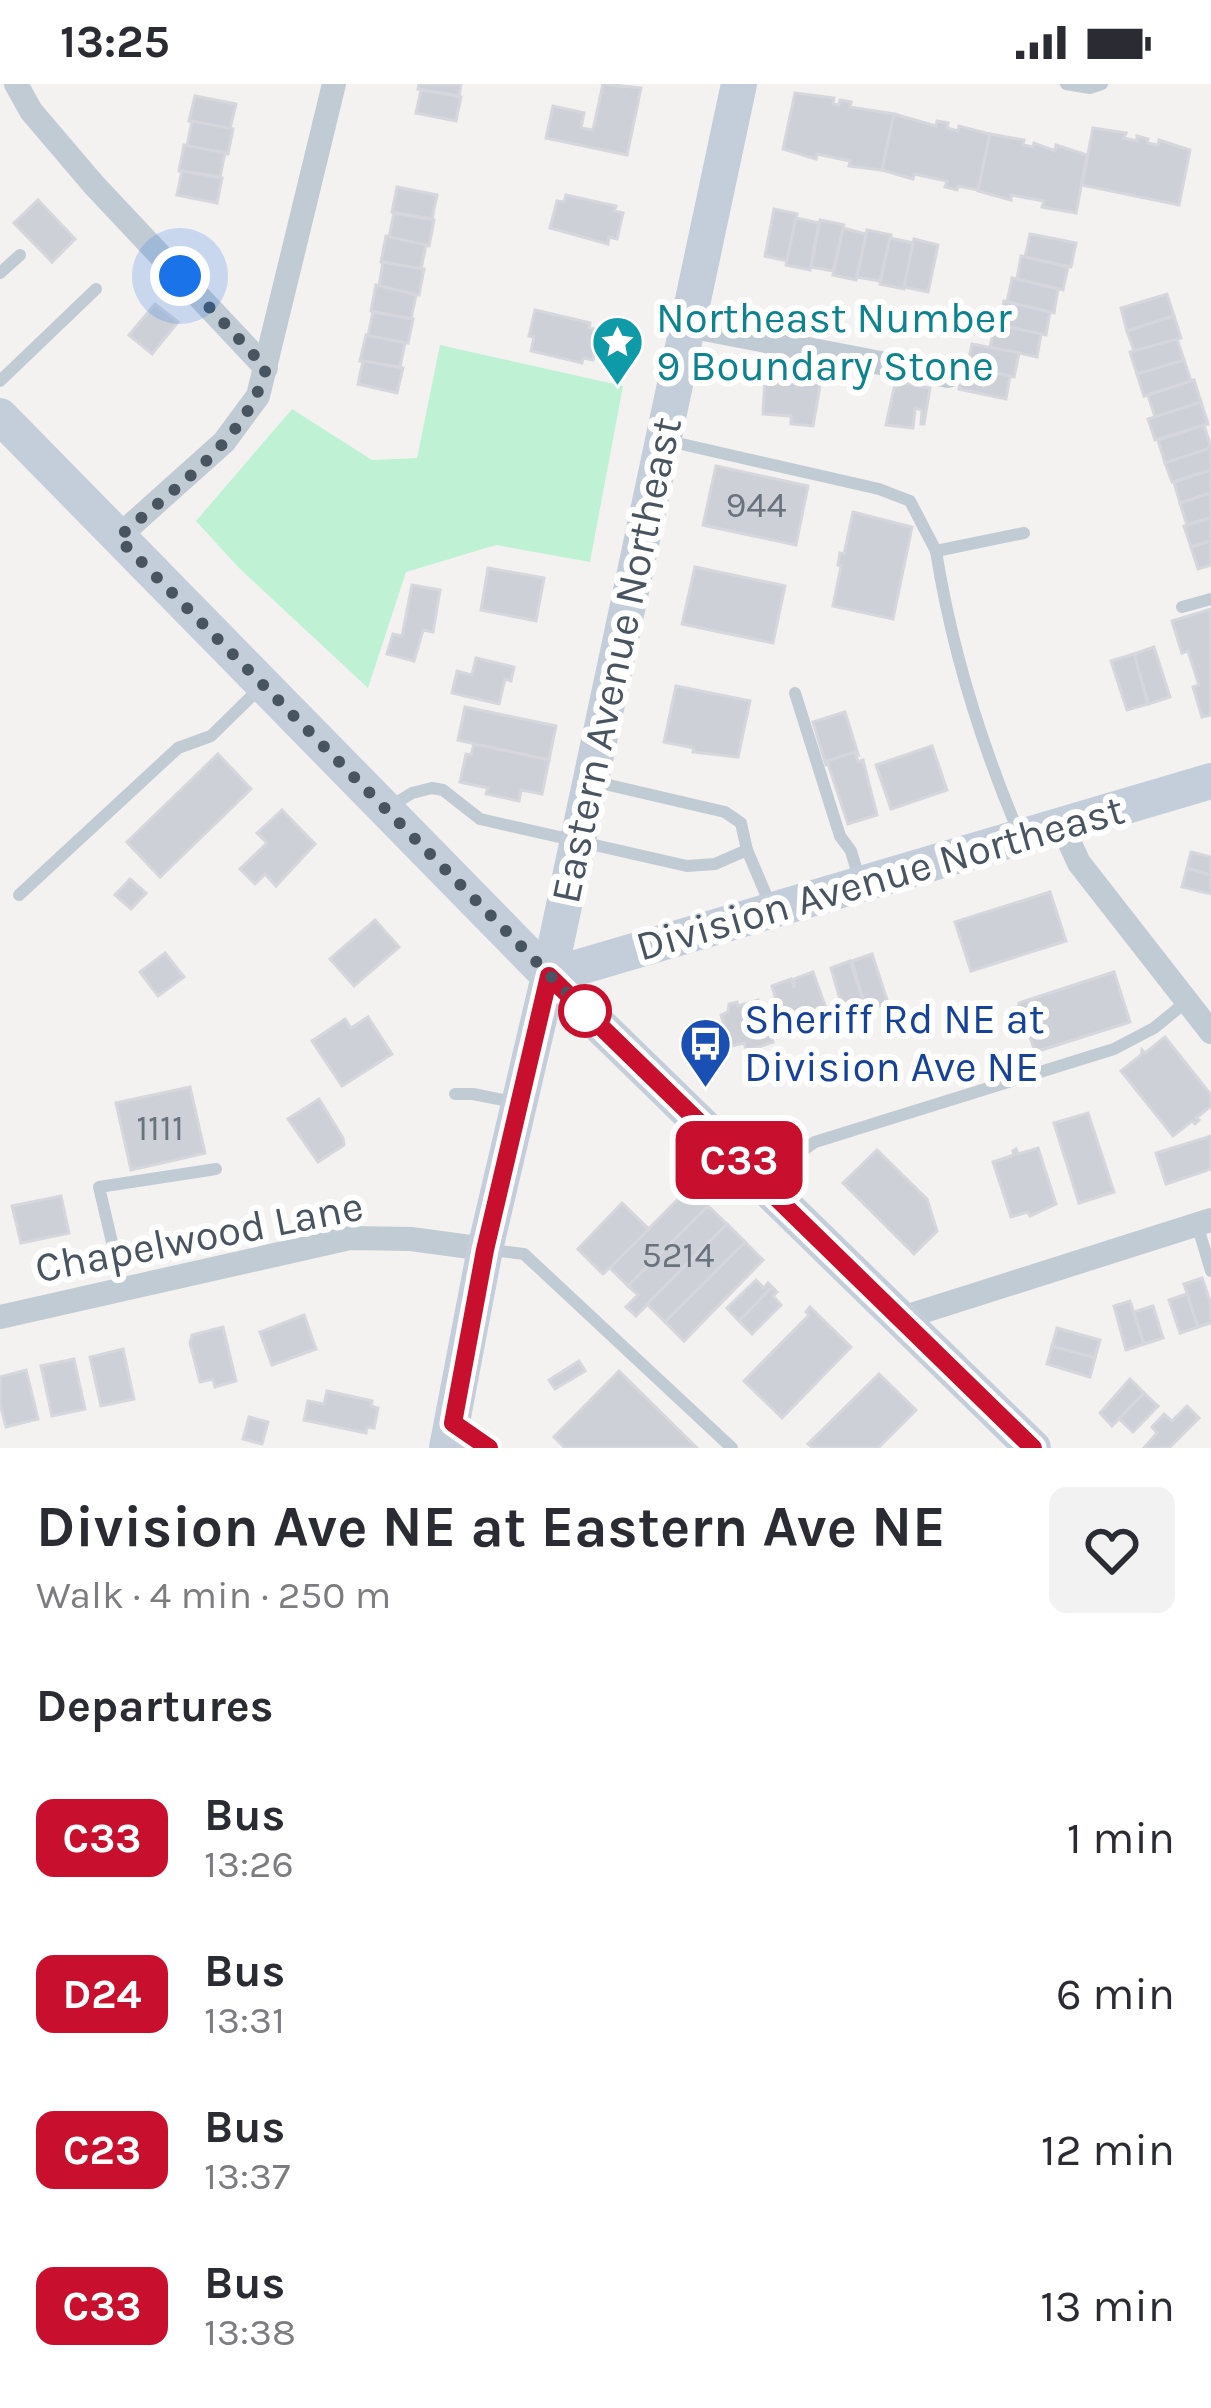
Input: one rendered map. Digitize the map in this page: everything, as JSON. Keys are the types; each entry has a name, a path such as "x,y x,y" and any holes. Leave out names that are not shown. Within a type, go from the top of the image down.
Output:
{"main road":[{"name":"Eastern Avenue Northeast","path":"450,1435 485,1250 549,976 740,84"},
{"path":"0,416 549,976 1034,1448"},
{"name":"Division Avenue Northeast","path":"549,976 1211,781"}],"street":[{"path":"16,84 31,110 94,185 266,368"},
{"path":"118,538 239,425 258,396 334,84"},
{"path":"688,326 948,376"},
{"path":"1062,826 1079,863 1211,1032"},
{"path":"902,1318 1204,1222"},
{"name":"Chapelwood Lane","path":"0,1317 350,1238 411,1239 485,1250"},
{"path":"450,1435 489,1448"}],"lane":[{"path":"1066,84 1090,88 1102,84"},
{"path":"0,273 20,256"},
{"path":"0,381 96,289"},
{"path":"663,440 879,489 910,501 936,551 964,673 1021,838"},
{"path":"936,551 1024,533"},
{"path":"1182,607 1211,599"},
{"path":"19,895 178,748 211,736 263,686"},
{"path":"795,693 840,836 851,851 861,885"},
{"path":"590,780 724,812 741,824 773,910"},
{"path":"384,809 432,788 443,790 480,819 687,866 715,864 747,850"},
{"path":"760,1180 815,1142 1114,1049 1154,1028 1187,1001"},
{"path":"455,1094 519,1103"},
{"path":"123,1289 99,1187 216,1168"},
{"path":"1204,1222 1211,1271"},
{"path":"485,1250 524,1254 732,1448"}],"green space":[{"path":"440,345 623,386 590,562 496,545 406,572 368,688 239,568 196,521 292,409 372,460 417,458"}],"building":[{"path":"419,84 461,84 459,96 418,89"},
{"path":"603,84 641,88 627,155 546,138 553,106 584,113 581,128 593,130"},
{"path":"421,90 461,97 456,121 416,113"},
{"path":"795,93 894,114 882,170 783,149"},
{"path":"195,96 236,104 230,129 189,121"},
{"path":"894,114 990,134 978,190 958,186 957,190 945,187 947,181 914,174 913,179 882,170"},
{"path":"192,121 233,129 228,154 187,146"},
{"path":"1093,128 1190,150 1179,205 1082,185"},
{"path":"990,134 1024,140 1023,145 1033,147 1034,143 1055,151 1056,145 1087,155 1076,213 1042,207 1044,201 1011,195 1011,200 978,191"},
{"path":"184,145 225,153 220,177 179,171"},
{"path":"182,171 222,178 217,203 177,195"},
{"path":"397,187 437,195 432,219 392,212"},
{"path":"566,195 616,206 614,211 623,213 617,239 609,237 608,244 550,228 557,201 564,202"},
{"path":"38,200 75,239 52,262 14,223"},
{"path":"774,209 797,214 787,261 765,256"},
{"path":"394,213 434,220 429,246 389,237"},
{"path":"796,218 819,223 810,270 786,265"},
{"path":"820,220 844,225 833,271 811,267"},
{"path":"843,228 866,234 856,280 833,275"},
{"path":"867,230 891,235 880,281 857,277"},
{"path":"1030,234 1076,243 1071,267 1025,257"},
{"path":"386,236 426,245 421,269 381,262"},
{"path":"890,238 913,243 904,289 880,284"},
{"path":"914,239 938,245 928,292 904,287"},
{"path":"1021,256 1068,267 1063,290 1017,279"},
{"path":"383,262 424,269 419,295 379,286"},
{"path":"1012,278 1058,289 1054,313 1007,302"},
{"path":"376,285 416,295 411,319 371,311"},
{"path":"1167,294 1174,316 1127,331 1121,308"},
{"path":"1004,301 1050,312 1046,335 999,325"},
{"path":"155,304 178,322 152,354 129,335"},
{"path":"535,310 590,323 589,328 599,330 593,360 583,358 582,363 531,351"},
{"path":"373,312 413,319 408,343 368,336"},
{"path":"1174,316 1181,338 1134,351 1127,331"},
{"path":"995,324 1041,334 1037,357 990,347"},
{"path":"366,335 405,343 400,367 360,361"},
{"path":"1177,339 1184,360 1137,374 1130,352"},
{"path":"972,344 1019,353 1014,377 967,367"},
{"path":"1184,360 1191,381 1144,396 1137,374"},
{"path":"363,361 403,368 397,393 358,384"},
{"path":"964,366 1010,376 1006,399 959,389"},
{"path":"793,372 821,380 813,426 791,424 791,416 763,414 765,376 793,378"},
{"path":"1194,380 1201,402 1155,417 1148,395"},
{"path":"899,382 930,388 924,424 922,410 915,408 913,428 886,425"},
{"path":"1201,402 1208,424 1155,440 1148,419"},
{"path":"1204,425 1211,448 1165,463 1158,440"},
{"path":"1211,448 1211,470 1172,482 1165,463"},
{"path":"716,466 808,486 796,545 703,525"},
{"path":"1211,470 1211,493 1180,503 1174,482"},
{"path":"1211,493 1211,517 1187,525 1180,503"},
{"path":"853,512 912,527 893,619 833,606 840,553 844,554"},
{"path":"1211,518 1211,541 1191,547 1184,526"},
{"path":"1211,541 1211,565 1198,569 1191,547"},
{"path":"695,567 785,586 773,643 682,624"},
{"path":"488,568 544,578 536,621 481,610"},
{"path":"412,585 440,590 433,632 423,630 414,661 387,654 393,634 402,636"},
{"path":"1211,609 1211,715 1202,717 1193,687 1199,685 1172,621"},
{"path":"1154,647 1170,697 1148,704 1134,654"},
{"path":"1134,654 1148,704 1127,710 1111,661"},
{"path":"476,658 514,667 511,681 505,679 499,704 452,693 457,671 472,675"},
{"path":"676,686 750,701 738,757 693,752 694,748 664,742"},
{"path":"465,707 556,726 549,760 458,740"},
{"path":"845,712 858,754 826,765 813,722"},
{"path":"474,744 549,760 542,794 521,790 519,801 460,782 466,754 471,755"},
{"path":"932,746 947,790 891,809 876,765"},
{"path":"855,752 858,762 863,760 877,815 848,824 827,761"},
{"path":"218,754 251,789 160,877 127,842"},
{"path":"282,810 315,844 276,886 265,874 255,884 240,869 267,843 257,833"},
{"path":"1191,852 1211,857 1211,875 1187,868"},
{"path":"1187,868 1211,875 1211,894 1182,887"},
{"path":"130,879 146,893 131,909 115,895"},
{"path":"1050,892 1066,941 971,971 955,922"},
{"path":"375,920 399,947 354,986 330,959"},
{"path":"165,953 184,977 158,996 140,972"},
{"path":"872,954 888,1003 866,1010 852,961"},
{"path":"850,961 866,1008 845,1017 831,968"},
{"path":"813,972 828,1014 817,1017 820,1024 810,1027 808,1020 784,1028 772,986 791,979 794,988 794,979"},
{"path":"1114,972 1130,1022 1035,1052 1022,1011 1018,1012 1019,1003"},
{"path":"758,1000 773,1042 747,1051 744,1043 699,1054 692,1039 725,1028 721,1015 728,1012 729,1004"},
{"path":"368,1017 392,1054 342,1086 312,1041 345,1019 351,1028"},
{"path":"1165,1037 1211,1095 1211,1106 1196,1118 1199,1120 1173,1136 1121,1071 1142,1050 1145,1053"},
{"path":"190,1087 205,1153 131,1170 116,1103"},
{"path":"319,1099 344,1145 318,1162 288,1119"},
{"path":"1088,1113 1114,1192 1079,1203 1054,1123"},
{"path":"1211,1136 1211,1169 1166,1184 1156,1153"},
{"path":"1038,1148 1056,1204 1030,1216 1028,1212 1011,1217 993,1162 1014,1155 1016,1149 1018,1154"},
{"path":"877,1150 927,1199 937,1231 914,1254 843,1183"},
{"path":"689,1188 708,1206 628,1286 610,1268"},
{"path":"61,1196 69,1233 21,1243 12,1206"},
{"path":"622,1203 649,1229 603,1274 578,1249"},
{"path":"708,1206 727,1224 636,1316 626,1307 638,1295 628,1286"},
{"path":"727,1224 745,1242 665,1322 647,1304"},
{"path":"745,1242 763,1260 684,1341 665,1322"},
{"path":"1202,1278 1211,1304 1211,1323 1198,1327 1184,1284"},
{"path":"756,1280 764,1288 768,1283 772,1287 739,1321 727,1308"},
{"path":"772,1287 781,1305 752,1334 739,1321"},
{"path":"1187,1294 1198,1327 1180,1333 1169,1300"},
{"path":"1130,1301 1144,1344 1126,1350 1114,1306"},
{"path":"1153,1306 1163,1338 1144,1344 1134,1312"},
{"path":"810,1307 851,1347 782,1418 744,1381 809,1315"},
{"path":"304,1315 316,1349 272,1365 260,1332"},
{"path":"223,1327 236,1381 215,1387 213,1379 200,1382 190,1343 192,1335"},
{"path":"1057,1328 1100,1340 1095,1358 1052,1346"},
{"path":"1052,1346 1095,1358 1090,1377 1047,1364"},
{"path":"123,1349 134,1399 101,1406 90,1357"},
{"path":"74,1359 85,1409 52,1416 41,1366"},
{"path":"579,1361 585,1371 555,1389 549,1380"},
{"path":"26,1370 38,1419 6,1427 0,1377"},
{"path":"619,1371 697,1448 565,1448 554,1437"},
{"path":"879,1374 916,1410 878,1448 813,1448 808,1444"},
{"path":"1130,1379 1144,1393 1112,1426 1100,1413"},
{"path":"327,1391 372,1401 371,1406 378,1408 374,1428 367,1427 366,1433 304,1420 308,1401 324,1404"},
{"path":"1144,1393 1158,1406 1133,1432 1119,1419"},
{"path":"1187,1406 1199,1418 1169,1448 1144,1448 1157,1433 1152,1427 1164,1414 1172,1421"},
{"path":"249,1417 268,1422 262,1444 243,1439"}],"bus line":[{"name":"C33","path":"489,1448 453,1423 485,1250 549,976 1033,1448"}],"place":[{"name":"Northeast Number 9 Boundary Stone","path":"617,388"},
{"name":"Sheriff Rd NE at Division Ave NE","path":"705,1089"}],"route":[{"path":"180,276 266,368 258,396 239,425 118,538 585,1011"}]}
